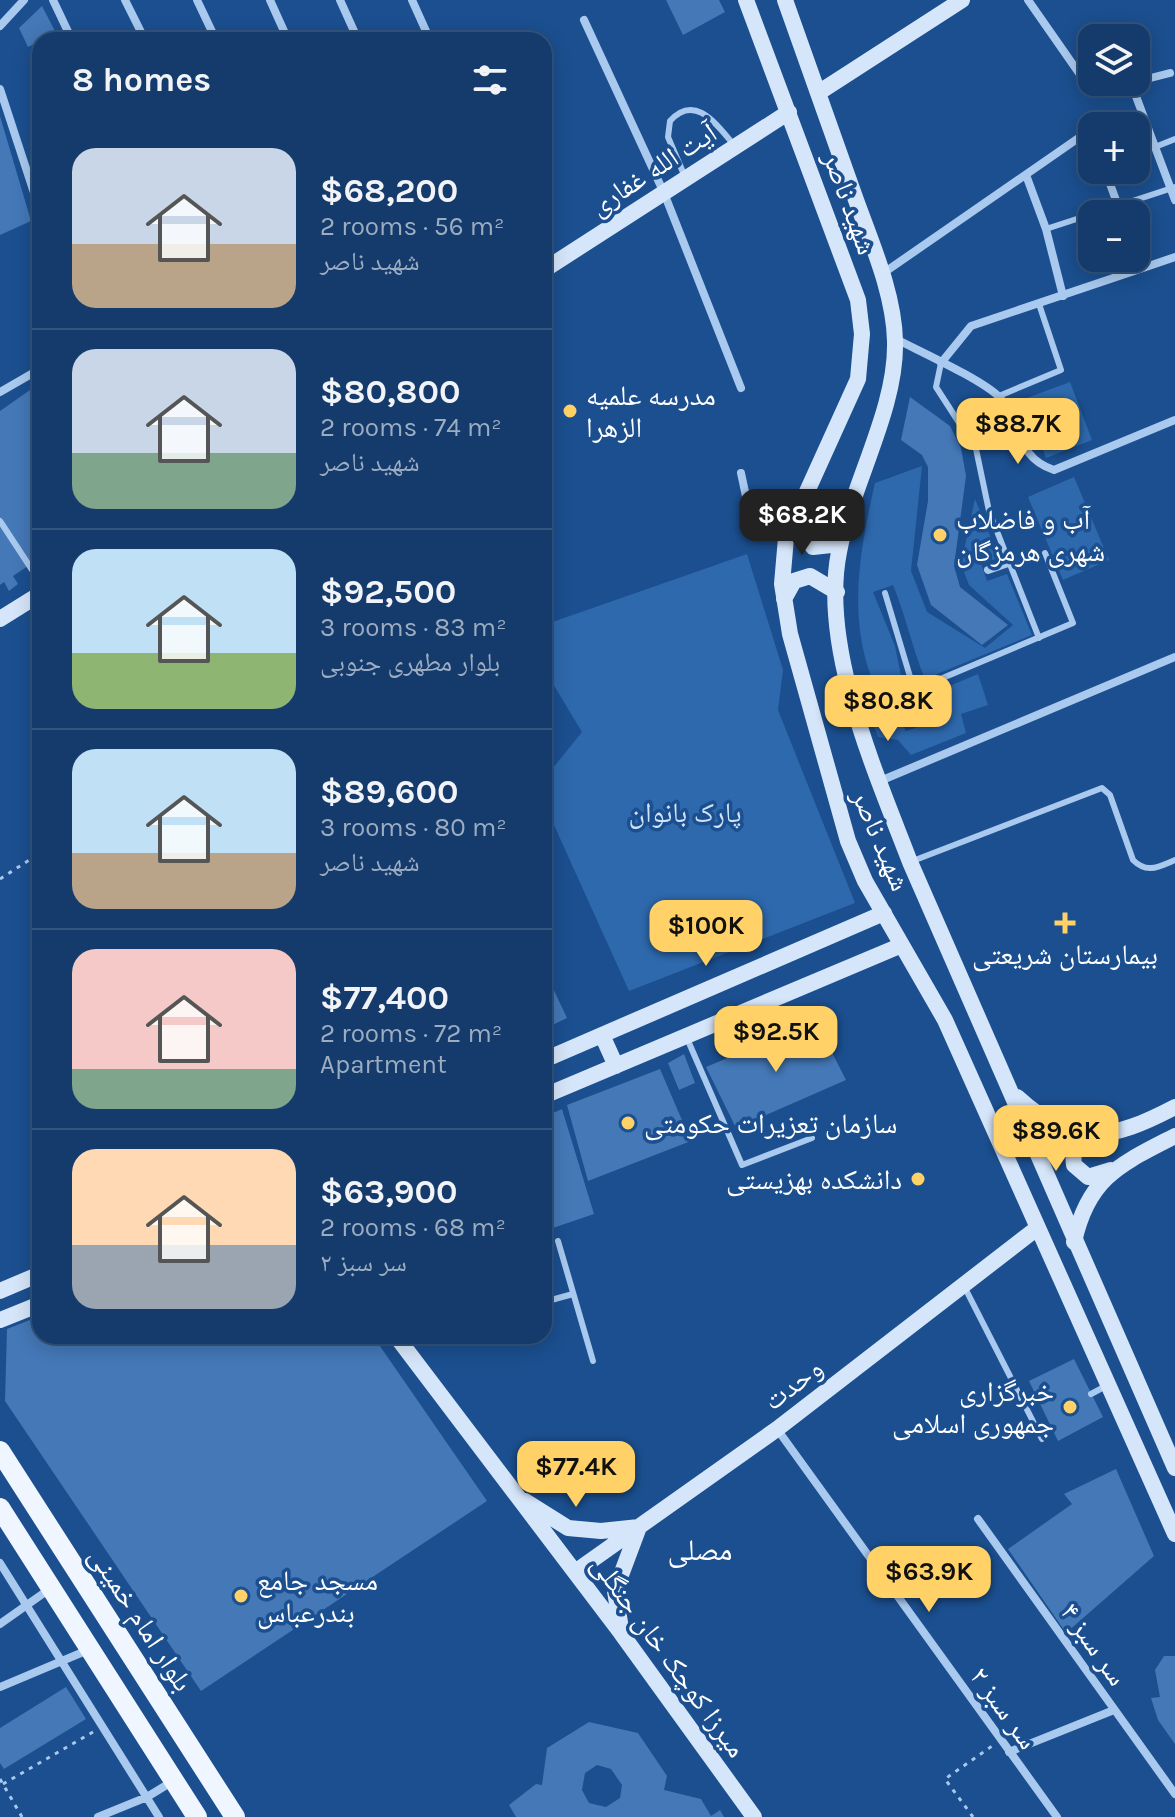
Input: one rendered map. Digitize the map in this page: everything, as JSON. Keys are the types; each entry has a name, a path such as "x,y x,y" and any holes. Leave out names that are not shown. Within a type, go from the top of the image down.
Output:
{"main road":[{"name":"شهید ناصر","path":"746,0 858,300 862,334 858,379 797,514 783,558 784,599 833,794 865,881 945,1020 1175,1534"},
{"name":"شهید ناصر","path":"785,0 881,274 895,339 893,372 838,554 837,592 845,670 879,781 910,862 1175,1468"},
{"path":"818,93 962,0"},
{"name":"آیت الله غفاری","path":"552,265 789,112"},
{"path":"797,514 801,531 813,547 831,545 843,535"},
{"path":"784,599 794,581 810,576 837,592"},
{"path":"0,619 32,599"},
{"path":"552,1057 884,913"},
{"path":"552,1093 902,945"},
{"path":"602,1035 616,1066"},
{"path":"1012,1092 1053,1123 1100,1136"},
{"path":"1175,1107 1141,1124 1081,1142 1075,1148 1074,1165 1088,1177 1116,1167 1175,1136"},
{"path":"1074,1242 1086,1201 1116,1167"},
{"name":"وحدت","path":"575,1572 777,1429 1036,1229"},
{"path":"0,1291 32,1277"},
{"path":"0,1320 32,1307"},
{"name":"میرزا کوچک خان جنگلی","path":"402,1344 621,1633 754,1817"},
{"path":"1122,1412 1146,1400"},
{"name":"بلوار امام خمینی","path":"0,1451 235,1817"},
{"path":"513,1494 568,1528 601,1531 639,1527 615,1591 621,1633"},
{"name":"بلوار امام خمینی","path":"0,1508 197,1817"}],"street":[{"path":"0,26 24,0"},
{"path":"53,0 68,32"},
{"path":"125,0 141,32"},
{"path":"197,0 212,32"},
{"path":"270,0 284,32"},
{"path":"340,0 354,32"},
{"path":"412,0 426,32"},
{"path":"1028,0 1078,72"},
{"path":"584,20 664,193 741,388"},
{"path":"1150,78 1172,73 1175,85"},
{"path":"0,89 32,172"},
{"path":"1136,96 1175,200"},
{"path":"881,274 1078,138"},
{"path":"1026,175 1046,229 1063,296"},
{"path":"1150,266 1175,257"},
{"path":"941,363 971,326 1132,272"},
{"path":"895,339 999,396 1010,412 1022,444 1038,465 1054,470 1175,420"},
{"path":"0,392 32,374"},
{"path":"741,473 747,501 756,516 776,519 797,514"},
{"path":"988,570 1008,563"},
{"path":"879,781 1175,657"},
{"name":"سر سبز ۲","path":"777,1429 1057,1817"},
{"name":"سر سبز ۴","path":"978,1519 1175,1794"},
{"path":"0,1563 159,1817"},
{"path":"0,1624 51,1588"},
{"path":"0,1687 90,1649"},
{"path":"1009,1752 1114,1710"},
{"path":"98,1817 147,1797 174,1780"}],"lane":[{"path":"686,179 668,137 668,127 675,116 698,109 735,146"},
{"path":"1155,147 1175,139"},
{"path":"1144,200 1173,188"},
{"path":"1046,229 1078,219"},
{"path":"999,396 1061,370 1039,304"},
{"path":"941,363 936,387 976,449 989,511 1039,638"},
{"path":"0,521 32,570"},
{"path":"888,701 1073,623 1045,553"},
{"path":"885,593 914,690"},
{"path":"910,862 1102,788 1110,795 1133,860 1141,868 1150,870 1175,860"},
{"path":"686,1036 742,1165 812,1138"},
{"path":"558,1241 593,1361"},
{"path":"964,1286 1042,1439"},
{"path":"552,1300 573,1294"},
{"path":"1091,1394 1109,1384"}],"path":[{"path":"0,879 32,858"},
{"path":"865,881 910,862"},
{"path":"3,1784 102,1726"},
{"path":"973,1817 945,1779 1000,1740"},
{"path":"0,1779 22,1817"}],"green space":[{"path":"1070,382 1092,440 1046,458 1024,399"},
{"path":"922,466 911,571 927,612 985,648 1013,625 969,585 961,564 975,499 999,558 981,563 987,581 1007,574 1032,635 925,679 893,585 873,592 895,646 902,681 877,691 861,640 859,614 860,562 869,510 875,483"},
{"path":"1074,477 1109,560 1063,580 1028,497"},
{"name":"پارک بانوان","path":"747,554 783,670 778,710 855,903 629,991 552,821 552,769 582,732 552,682 552,622"},
{"path":"978,674 988,705 961,714 966,733 911,755 898,740 878,737 872,721 895,713 906,731 949,717 940,690"}],"building":[{"path":"666,0 719,0 725,12 683,35"},
{"path":"42,6 55,32 32,32 32,45 28,47 19,28"},
{"path":"0,116 31,221 0,235"},
{"path":"32,389 32,563 13,576 18,584 9,591 4,582 0,585 0,411"},
{"name":"آب و فاضلاب شهری هرمزگان","path":"910,397 950,426 961,448 966,476 954,566 960,587 1008,625 982,645 931,605 917,565 928,501 928,467 922,455 901,440"},
{"path":"552,986 567,1018 552,1025"},
{"path":"816,1021 846,1080 736,1128 706,1067"},
{"path":"684,1054 695,1083 679,1090 668,1063"},
{"name":"سازمان تعزیرات حکومتی","path":"660,1069 691,1141 588,1181 567,1105"},
{"path":"562,1109 594,1214 552,1228 552,1113"},
{"name":"مسجد جامع بندرعباس","path":"32,1319 32,1344 379,1344 487,1501 201,1691 5,1401 7,1329"},
{"name":"خبرگزاری جمهوری اسلامی","path":"1074,1359 1103,1417 1058,1441 1029,1381"},
{"path":"1116,1469 1154,1556 1066,1633 1008,1549 1072,1504 1064,1494"},
{"path":"1164,1656 1175,1656 1175,1744 1158,1720 1151,1698 1160,1697 1155,1670"},
{"path":"66,1687 86,1719 4,1769 0,1763 0,1728"},
{"path":"589,1722 638,1733 667,1776 664,1790 701,1799 711,1816 720,1810 724,1817 516,1817 509,1805 536,1784 542,1785 547,1748","holes":["597,1765 611,1769 622,1785 620,1798 606,1807 589,1803 582,1790 585,1773"]}],"place":[{"name":"مدرسه علمیه الزهرا","path":"570,411"},
{"name":"آب و فاضلاب شهری هرمزگان","path":"940,535"},
{"name":"بیمارستان شریعتی","path":"1065,923"},
{"name":"سازمان تعزیرات حکومتی","path":"628,1123"},
{"name":"دانشکده بهزیستی","path":"918,1179"},
{"name":"خبرگزاری جمهوری اسلامی","path":"1070,1407"},
{"name":"مسجد جامع بندرعباس","path":"241,1596"}],"district":[{"name":"مصلی","path":"700,1550"}]}
